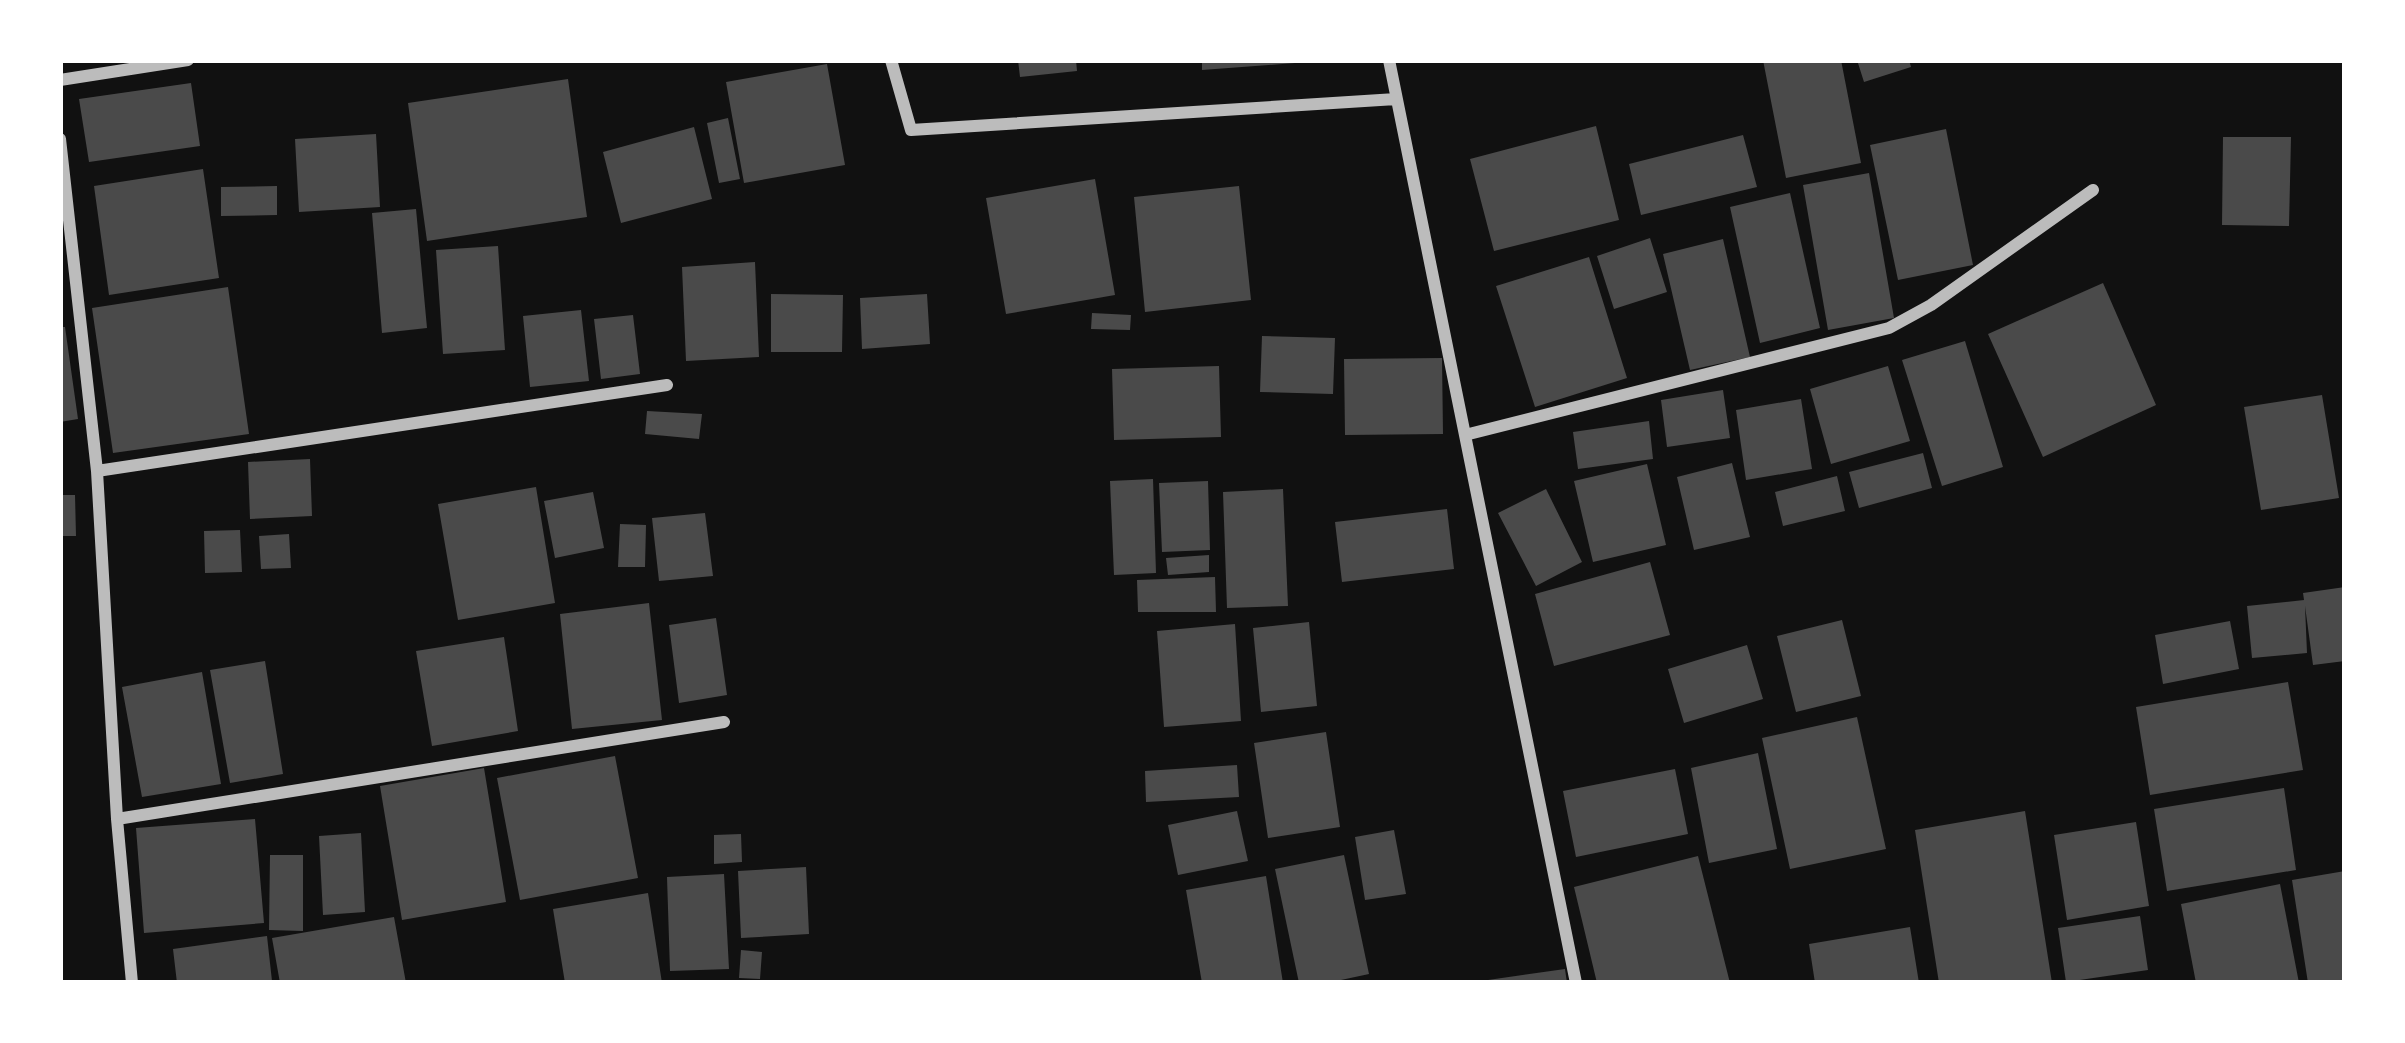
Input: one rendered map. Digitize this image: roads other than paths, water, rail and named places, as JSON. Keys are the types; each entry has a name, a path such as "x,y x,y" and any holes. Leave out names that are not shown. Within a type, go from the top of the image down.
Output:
{"street":[{"path":"60,80 188,60"},
{"path":"891,60 911,130 1396,99"},
{"path":"1388,60 1576,983"},
{"path":"60,139 97,471 117,819 132,983"},
{"path":"1465,435 1889,328 1931,305 2093,190"},
{"path":"97,471 667,386"},
{"path":"117,819 724,722"}]}
